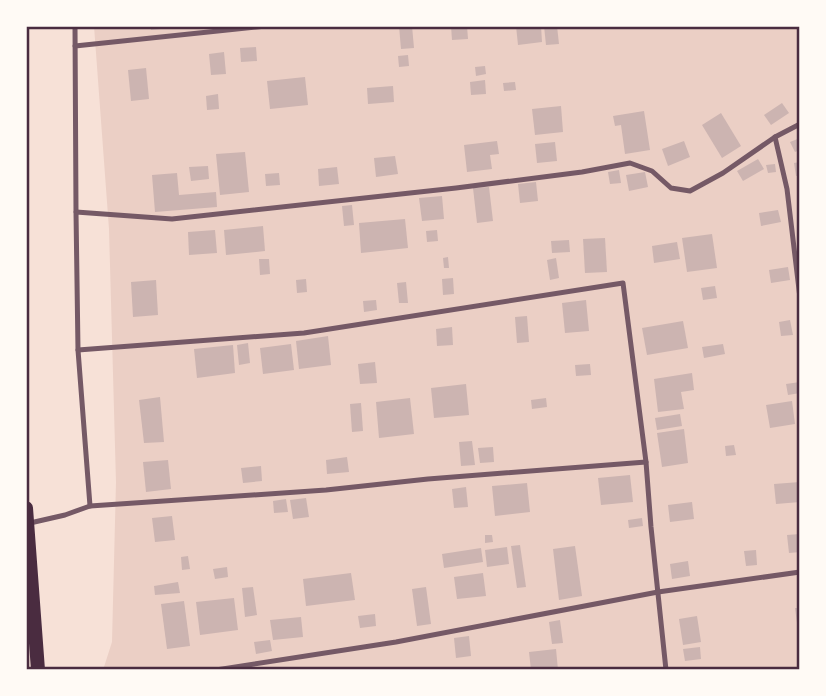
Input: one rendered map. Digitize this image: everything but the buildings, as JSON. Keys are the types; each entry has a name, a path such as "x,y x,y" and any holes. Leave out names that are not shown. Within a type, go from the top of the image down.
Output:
{"main road":[{"path":"26,508 38,670"}],"lane":[{"path":"75,26 78,350 90,506"},
{"path":"75,46 266,26"},
{"path":"76,212 172,219 456,188 630,163 652,171 671,188 690,191 800,124"},
{"path":"775,137 787,189 800,298"},
{"path":"78,350 304,333 623,282 646,461 666,670"},
{"path":"27,524 90,506 326,490 646,461"},
{"path":"216,670 396,642 658,592 800,572"}],"shaded area":[{"path":"94,26 800,26 800,670 103,670 112,642 116,482 109,229"}]}
